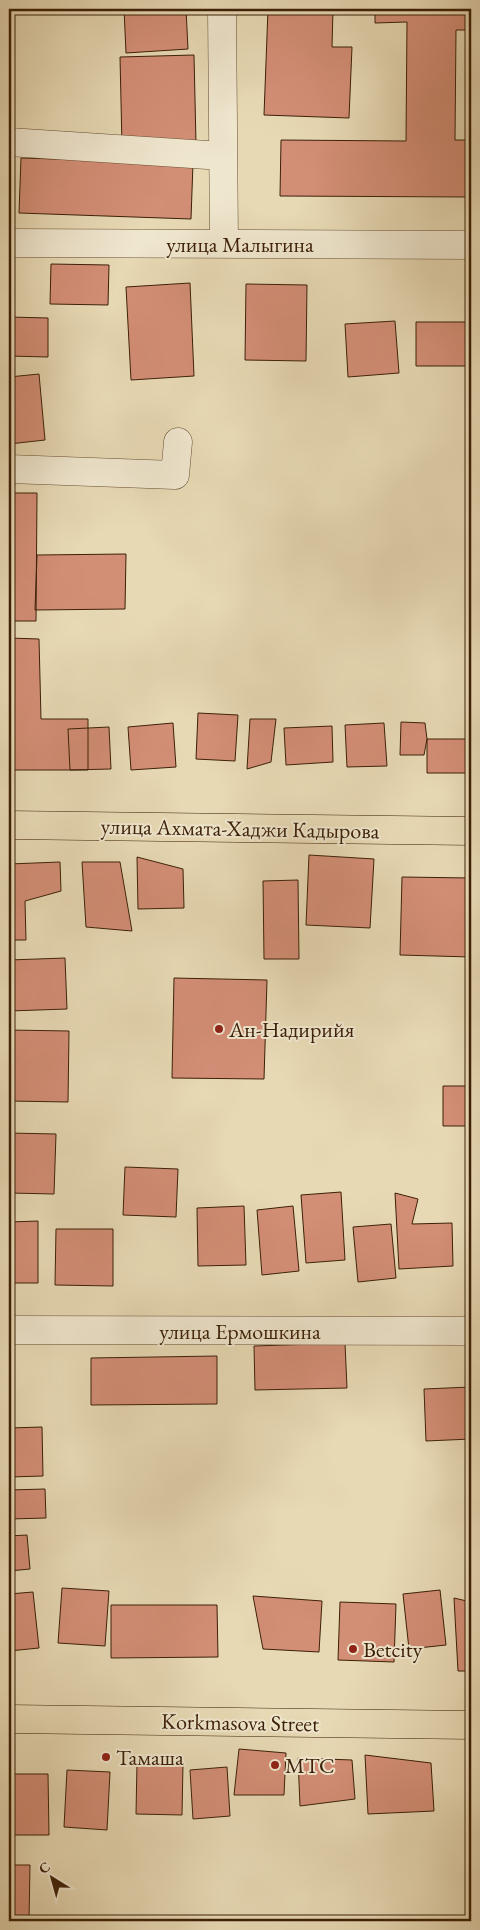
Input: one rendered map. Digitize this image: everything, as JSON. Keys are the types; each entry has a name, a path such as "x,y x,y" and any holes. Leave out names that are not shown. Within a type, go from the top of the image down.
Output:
{"main road":[{"name":"улица Ахмата-Хаджи Кадырова","path":"9,825 471,831"},
{"name":"Korkmasova Street","path":"9,1719 471,1725"}],"street":[{"path":"222,9 224,243"},
{"path":"9,142 223,156"},
{"name":"улица Малыгина","path":"9,243 471,245"},
{"path":"9,469 175,474 178,442"},
{"name":"улица Ермошкина","path":"9,1330 471,1331"}],"building":[{"path":"124,9 186,9 188,49 126,53"},
{"path":"268,9 333,9 332,47 352,47 349,118 264,115"},
{"path":"375,9 471,9 471,30 456,30 455,140 471,140 471,197 280,196 281,140 406,141 407,22 375,23"},
{"path":"194,55 196,144 122,146 120,57"},
{"path":"21,158 193,163 191,219 19,213"},
{"path":"51,264 109,265 108,305 50,304"},
{"path":"190,283 194,376 131,380 126,287"},
{"path":"246,284 307,285 306,361 245,360"},
{"path":"9,317 48,318 48,357 9,356"},
{"path":"395,321 399,373 348,377 345,324"},
{"path":"416,322 471,322 471,366 416,366"},
{"path":"39,374 45,440 9,444 9,377"},
{"path":"9,493 37,493 36,621 9,621"},
{"path":"126,554 125,609 35,610 37,555"},
{"path":"9,638 39,639 41,719 88,719 88,770 9,770"},
{"path":"198,713 238,715 235,761 196,759"},
{"path":"250,719 276,719 271,762 247,769"},
{"path":"401,722 425,723 427,739 424,755 400,755"},
{"path":"173,723 176,767 131,770 128,727"},
{"path":"384,723 387,766 347,767 345,725"},
{"path":"332,726 333,762 286,765 284,728"},
{"path":"109,727 111,769 70,770 68,729"},
{"path":"427,739 471,739 471,773 427,773"},
{"path":"309,855 374,859 370,928 306,925"},
{"path":"137,857 183,869 184,908 138,909"},
{"path":"60,862 61,891 25,901 26,940 9,940 9,864"},
{"path":"82,862 120,862 132,931 86,927"},
{"path":"402,877 471,878 471,957 400,955"},
{"path":"298,880 299,959 264,959 263,881"},
{"path":"65,958 67,1009 9,1011 9,960"},
{"name":"Ан-Надирийя","path":"174,978 267,980 264,1079 172,1078"},
{"path":"9,1030 69,1031 68,1102 9,1101"},
{"path":"443,1086 471,1086 471,1126 443,1126"},
{"path":"9,1133 56,1134 54,1194 9,1193"},
{"path":"125,1167 178,1169 176,1217 123,1215"},
{"path":"341,1192 345,1260 306,1263 301,1195"},
{"path":"395,1193 418,1199 412,1224 452,1223 453,1266 399,1269"},
{"path":"469,1204 471,1204 471,1260 469,1260"},
{"path":"244,1206 246,1265 198,1266 197,1208"},
{"path":"293,1206 299,1271 262,1275 257,1210"},
{"path":"38,1221 38,1283 9,1283 9,1222"},
{"path":"391,1224 396,1278 358,1282 353,1227"},
{"path":"56,1229 113,1229 113,1286 55,1285"},
{"path":"345,1343 347,1388 255,1390 254,1346"},
{"path":"217,1356 217,1404 91,1405 91,1358"},
{"path":"471,1387 471,1439 426,1441 424,1389"},
{"path":"42,1427 43,1476 9,1477 9,1428"},
{"path":"45,1489 46,1518 9,1519 9,1490"},
{"path":"27,1535 30,1569 9,1571 9,1536"},
{"path":"62,1588 109,1591 105,1646 58,1643"},
{"path":"440,1590 446,1645 409,1649 403,1594"},
{"path":"33,1592 39,1648 9,1651 9,1594"},
{"path":"253,1596 322,1601 319,1652 263,1649"},
{"path":"454,1598 471,1602 471,1671 458,1671"},
{"path":"340,1602 396,1604 394,1662 338,1660"},
{"path":"111,1605 217,1605 218,1657 111,1658"},
{"path":"469,1748 471,1748 471,1796 469,1796"},
{"path":"239,1749 286,1753 284,1795 234,1795"},
{"path":"365,1755 431,1763 434,1811 368,1814"},
{"path":"298,1758 352,1760 355,1799 300,1806"},
{"path":"137,1763 183,1764 182,1815 136,1814"},
{"path":"227,1767 230,1816 193,1819 190,1770"},
{"path":"67,1770 110,1772 107,1830 64,1827"},
{"path":"9,1774 48,1774 49,1835 9,1835"},
{"path":"9,1865 30,1865 29,1921 9,1921"}],"place":[{"name":"Ан-Надирийя","path":"219,1029"},
{"name":"Betcity","path":"353,1649"},
{"name":"Тамаша","path":"106,1757"},
{"name":"МТС","path":"275,1765"}]}
